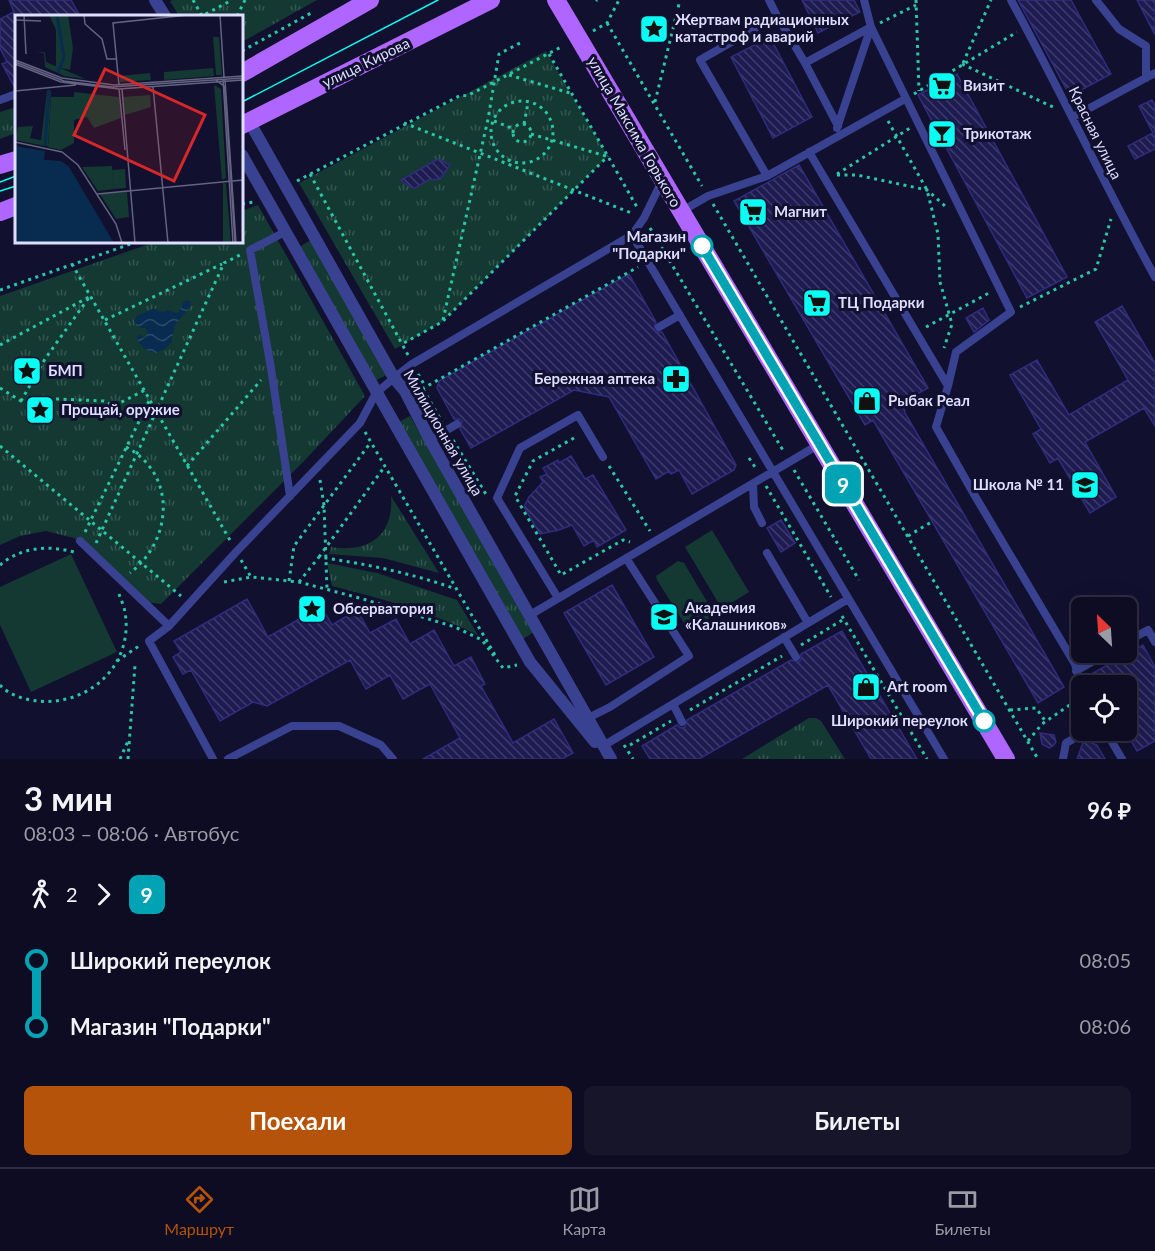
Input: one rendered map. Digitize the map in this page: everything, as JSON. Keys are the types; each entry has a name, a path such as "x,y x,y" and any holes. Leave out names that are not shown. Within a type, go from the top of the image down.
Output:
{"main road":[{"path":"243,72 370,0"},
{"name":"улица Кирова","path":"245,123 491,0"},
{"name":"улица Максима Горького","path":"556,0 1006,759"},
{"path":"0,165 15,160"},
{"path":"0,212 15,206"}],"street":[{"path":"155,0 164,15"},
{"name":"Милиционная улица","path":"245,123 394,378 405,392 609,759"},
{"name":"Милиционная улица","path":"243,157 530,662 609,759"}],"lane":[{"path":"769,0 806,63 838,126"},
{"path":"864,0 871,27 916,123 1011,312 956,352 936,427 1075,664 1077,675"},
{"name":"Красная улица","path":"1011,0 1073,117 1115,206 1155,278"},
{"path":"1096,0 1119,29 1146,46 1146,78"},
{"path":"767,176 700,60 777,16"},
{"path":"806,63 871,27"},
{"path":"834,138 871,27"},
{"path":"1073,117 1155,73"},
{"path":"0,100 15,94"},
{"path":"680,212 708,196 767,176 905,99"},
{"path":"809,152 948,386"},
{"path":"213,759 148,640 169,626 236,552 360,423 376,393 412,364 632,235 644,218 663,181"},
{"path":"285,232 250,250 290,496"},
{"path":"632,235 944,759"},
{"path":"659,327 680,315"},
{"path":"558,598 498,498 520,448 578,415 603,457"},
{"path":"430,440 457,424"},
{"path":"530,615 820,445"},
{"path":"753,484 754,507 762,523"},
{"path":"80,541 169,626"},
{"path":"767,553 808,622"},
{"path":"588,718 610,707 689,656 626,558"},
{"path":"603,746 848,599"},
{"path":"1137,636 1148,630 1155,642"},
{"path":"784,637 794,654"},
{"path":"1076,671 1090,663"},
{"path":"673,704 681,719"},
{"path":"228,759 292,726 339,726 381,745 393,759"},
{"path":"1063,759 1066,743 1071,740"},
{"path":"1111,741 1122,759"}],"path":[{"path":"193,0 201,15"},
{"path":"204,15 232,0"},
{"path":"238,15 245,0"},
{"path":"618,0 607,23 1038,759"},
{"path":"655,104 680,0"},
{"path":"916,0 919,91"},
{"path":"962,64 991,0"},
{"path":"871,27 916,5"},
{"path":"243,50 314,11"},
{"path":"905,99 1026,27"},
{"path":"442,322 480,155 499,54 520,44"},
{"path":"296,182 404,123 461,95 467,96 549,54 859,580"},
{"path":"962,64 1073,117"},
{"path":"509,75 570,93"},
{"path":"524,124 528,102"},
{"path":"528,102 545,111 553,129 552,139 542,156 533,161 514,162 497,151 491,133 493,121 502,108 510,103 528,102"},
{"path":"883,111 927,190 938,234 940,282 952,324 944,348 943,378"},
{"path":"493,121 514,129"},
{"path":"404,123 572,192 644,218"},
{"path":"836,175 916,123"},
{"path":"514,129 524,124"},
{"path":"514,129 514,137 519,141 527,141 531,134 530,129 524,124"},
{"path":"531,134 608,156"},
{"path":"402,344 442,322 608,156"},
{"path":"310,174 425,387"},
{"path":"823,175 857,175 927,190 968,227"},
{"path":"243,204 260,202"},
{"path":"1011,312 1096,269 1115,206"},
{"path":"0,290 133,243"},
{"path":"105,320 250,250"},
{"path":"405,392 425,387 665,251"},
{"path":"0,565 8,558 31,549 56,548 74,552 89,559 224,263"},
{"path":"72,264 251,577"},
{"path":"637,267 643,276"},
{"path":"917,333 999,288"},
{"path":"0,345 90,296"},
{"path":"21,400 45,359 90,296"},
{"path":"187,466 271,368"},
{"path":"0,388 28,402 57,399 104,401 114,406 145,390"},
{"path":"74,552 150,399"},
{"path":"360,423 502,668"},
{"path":"574,438 533,461 515,496 561,575 623,540 630,543 639,537"},
{"path":"289,581 294,546 371,442"},
{"path":"0,446 189,603"},
{"path":"117,661 125,637 125,612 117,588 112,582 141,563 158,538 163,516 162,496 151,467 138,453 126,447"},
{"path":"744,449 927,759"},
{"path":"603,457 646,528 649,531 657,526"},
{"path":"299,582 385,465"},
{"path":"318,467 324,506 327,589"},
{"path":"471,470 487,497"},
{"path":"908,536 933,521"},
{"path":"319,557 378,566 431,580 457,590"},
{"path":"206,585 251,577 299,582 327,589 455,627 482,640 502,668"},
{"path":"626,748 794,654 844,619"},
{"path":"0,686 28,700 54,703 79,696 101,682 117,661 148,640"},
{"path":"502,668 530,662"},
{"path":"128,759 135,665"},
{"path":"1028,741 1046,722 1071,704"},
{"path":"1010,710 1036,708 1046,722"},
{"path":"619,736 633,759"},
{"path":"120,759 129,740"}],"green space":[{"path":"317,0 243,41 243,15 178,15 170,1"},
{"path":"546,51 608,156 442,322 395,349 299,183"},
{"path":"15,107 15,133 0,139 0,112"},
{"path":"258,205 365,396 304,461 161,604 145,602 74,538 46,531 20,536 0,545 0,296 152,243 243,243 243,211"},
{"path":"311,240 388,374 375,381 299,247"},
{"path":"410,416 534,632 523,639 399,422"},
{"path":"391,496 439,573 383,558 329,554 331,547 356,547 376,539 388,522"},
{"path":"712,530 749,592 722,609 685,547"},
{"path":"71,554 117,652 31,692 0,625 0,587"},
{"path":"678,561 684,563 712,610 710,618 693,627 686,626 656,576"},
{"path":"327,563 377,573 457,600 478,635 406,607 332,586"},
{"path":"809,718 821,721 845,759 742,759"}],"water":[{"path":"187,300 191,302 190,307 175,325 171,343 156,353 144,348 137,337 140,334 144,339 148,332 134,321 137,316 154,308 160,312 167,310 177,313 183,302"}],"building":[{"path":"9,0 71,0 79,15 15,15 15,88 2,64 7,62 0,48 0,19 14,12"},
{"path":"802,0 854,0 860,12 818,33"},
{"path":"1018,0 1071,0 1111,74 1070,96"},
{"path":"1137,0 1155,0 1155,35"},
{"path":"770,37 812,117 773,138 731,57"},
{"path":"957,74 1067,277 1027,298 918,95"},
{"path":"1152,100 1155,106 1155,149 1135,159 1128,146 1153,133 1139,106"},
{"path":"438,159 450,165 440,179 428,180 415,188 401,180"},
{"path":"799,165 928,388 903,402 905,413 1064,687 1038,703 873,420 865,425 734,201"},
{"path":"629,274 656,322 654,329 662,332 736,465 734,470 692,494 679,470 671,474 669,471 656,479 609,397 574,390 471,448 460,429 462,421 454,419 437,388 439,381"},
{"path":"1122,306 1155,363 1155,426 1144,408 1085,442 1116,497 1090,513 1058,458 1050,463 1033,434 1041,429 1010,375 1037,360 1069,415 1128,380 1095,322"},
{"path":"983,308 989,320 974,332 966,318"},
{"path":"571,456 585,479 593,475 626,530 597,547 594,540 584,546 572,525 540,534 524,507 529,497 543,482 540,477 547,474 543,468"},
{"path":"781,520 795,543 781,552 767,528"},
{"path":"612,585 654,657 606,685 564,613"},
{"path":"311,596 317,598 332,625 357,610 370,633 396,619 410,644 434,630 454,666 471,657 485,684 481,686 513,743 554,719 573,753 562,759 423,759 460,738 430,684 403,699 390,675 366,689 350,660 267,706 253,702 220,721 191,670 183,674 173,657 181,652 174,641 247,599 268,637 303,617 303,602"},
{"path":"842,631 917,759 871,759 828,685 699,759 650,759 642,746 677,725 681,728 685,727 687,720 791,660 799,662 801,654"},
{"path":"1143,645 1155,667 1155,741 1137,751 1131,741 1137,741 1137,675 1094,675 1093,673 1111,663 1137,663 1137,648"},
{"path":"1040,733 1054,735 1056,742 1053,746 1049,748 1042,744"},
{"path":"1084,741 1087,741 1097,745 1105,759 1077,759"}],"tram line":[{"path":"243,101 438,0"},
{"path":"0,182 15,176"},
{"path":"0,191 15,186"}],"bus line":[{"name":"9","path":"702,246 984,721"}],"place":[{"name":"Жертвам радиационных катастроф и аварий","path":"654,29"},
{"name":"Визит","path":"942,86"},
{"name":"Трикотаж","path":"942,134"},
{"name":"Магнит","path":"753,212"},
{"name":"Магазин \"Подарки\"","path":"702,246"},
{"name":"ТЦ Подарки","path":"817,303"},
{"name":"БМП","path":"27,371"},
{"name":"Бережная аптека","path":"676,379"},
{"name":"Рыбак Реал","path":"867,401"},
{"name":"Прощай, оружие","path":"40,410"},
{"name":"Школа № 11","path":"1085,485"},
{"name":"Обсерватория","path":"312,609"},
{"name":"Академия «Калашников»","path":"664,617"},
{"name":"Art room","path":"866,687"},
{"name":"Широкий переулок","path":"984,721"}]}
